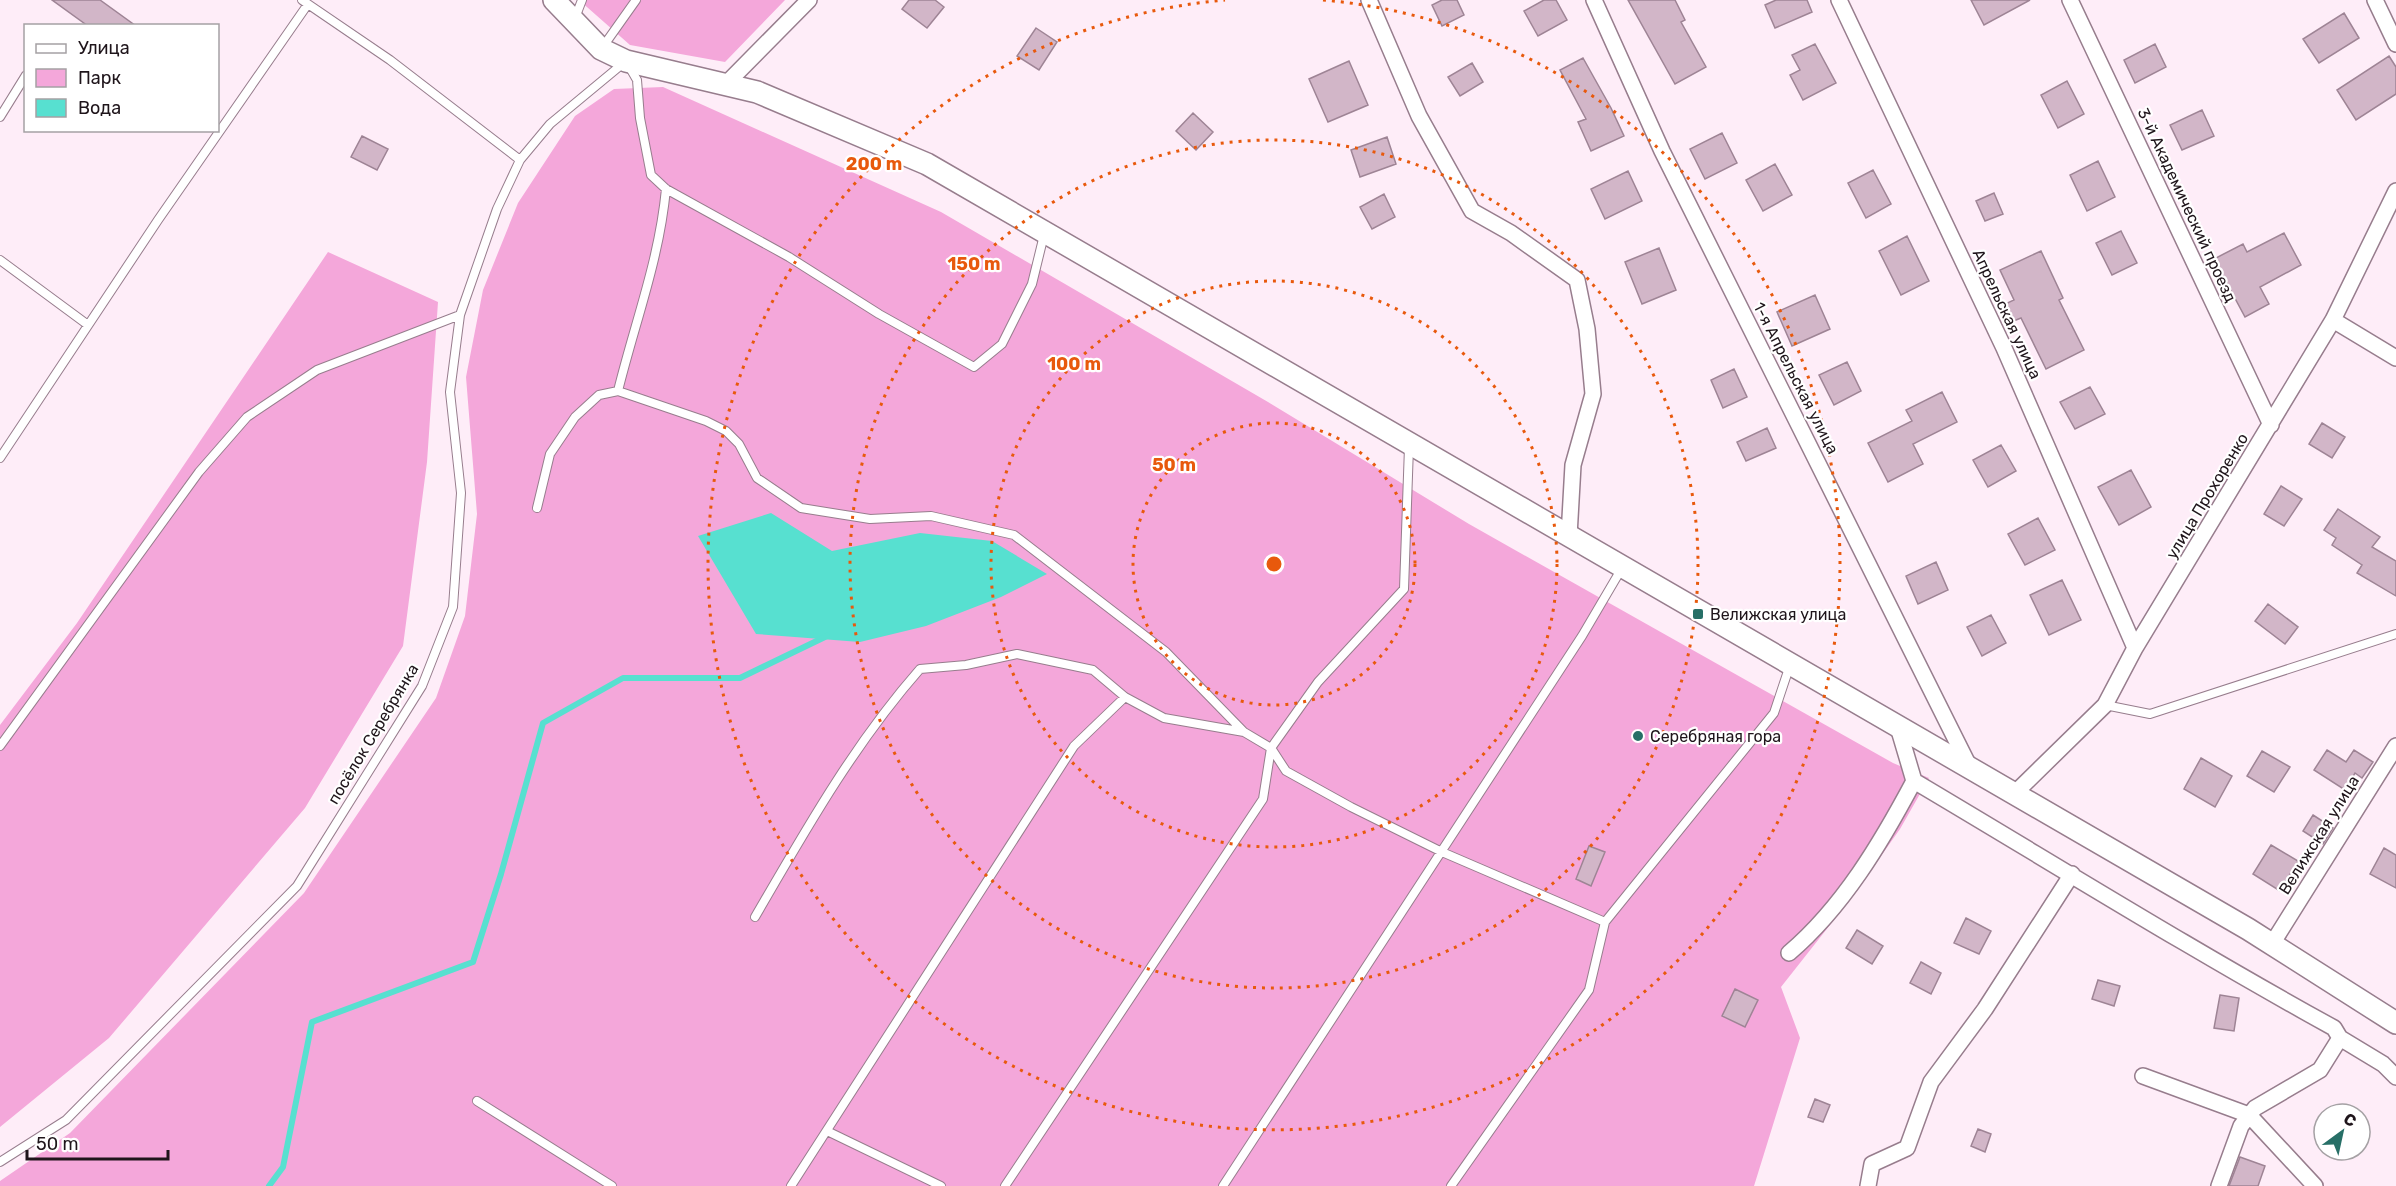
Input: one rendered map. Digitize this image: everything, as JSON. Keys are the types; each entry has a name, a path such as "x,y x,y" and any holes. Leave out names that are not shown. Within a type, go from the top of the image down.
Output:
{"street":[{"path":"554,0 601,49 626,61 757,92 927,164 2272,944 2396,1023"},
{"path":"725,85 809,0"},
{"path":"1369,0 1419,116 1472,211 1511,233 1577,280 1587,329 1593,394 1573,465 1569,536"},
{"name":"1-я Апрельская улица","path":"1594,0 1662,151 1971,770"},
{"name":"Апрельская улица","path":"1839,0 2004,348 2135,648"},
{"name":"3-й Академический проезд","path":"2070,0 2271,425"},
{"path":"2375,0 2396,44"},
{"name":"улица Прохоренко","path":"2014,794 2104,705 2135,648 2333,320 2396,191"},
{"path":"2333,320 2396,358"},
{"path":"1898,727 1914,781 2072,874 2216,963 2334,1028 2340,1038 2383,1064 2396,1077"},
{"name":"Велижская улица","path":"2272,944 2396,746"},
{"path":"1789,953 1816,930 1886,834 1914,781"},
{"path":"1868,1186 1872,1164 1907,1148 1931,1082 1985,1008 2072,874"},
{"path":"2219,1186 2241,1126 2255,1108 2320,1070 2340,1038"},
{"path":"2143,1076 2249,1116 2315,1186"}],"lane":[{"path":"574,21 582,0"},
{"path":"601,49 636,0"},
{"path":"219,128 305,2 390,60 520,160"},
{"path":"626,61 638,80 640,118 651,175 666,189 789,257 897,324 974,367 1002,344 1032,284 1045,231"},
{"name":"посёлок Серебрянка","path":"0,1162 66,1120 297,886 422,686 453,607 461,493 450,392 460,315 497,209 520,160 550,124 626,61"},
{"path":"0,117 24,78"},
{"path":"0,458 216,132"},
{"path":"618,391 630,340 652,272 661,234 666,189"},
{"path":"0,260 88,325"},
{"path":"0,746 199,472 247,417 317,370 460,315"},
{"path":"537,508 550,454 575,417 599,395 618,391 706,421 726,431 738,444 757,478 801,508 870,519 931,516 1014,535 1166,652 1244,732 1271,748 1286,771 1442,852 1605,922"},
{"path":"1005,1186 1263,799 1271,748 1318,682 1404,589 1409,443"},
{"path":"1223,1186 1582,636 1622,567"},
{"path":"2104,705 2150,714 2396,634"},
{"path":"755,917 845,766 890,703 920,669 966,665 1017,654 1093,670 1125,697 1164,718 1244,732"},
{"path":"1451,1186 1589,990 1605,922 1773,713 1791,665"},
{"path":"791,1186 1074,746 1125,697"},
{"path":"477,1101 612,1186"},
{"path":"827,1131 941,1186"}],"green space":[{"path":"579,0 785,0 725,62 630,45"},
{"path":"663,87 941,212 1268,402 1469,524 1893,763 1929,778 1900,829 1852,897 1781,987 1800,1038 1754,1186 0,1186 0,1181 70,1133 304,893 436,698 465,616 477,514 466,377 483,290 518,203 575,116 614,89"},
{"path":"328,252 438,302 427,462 403,646 305,808 109,1038 0,1127 0,725 77,623"}],"water":[{"path":"771,513 832,551 920,533 992,541 1047,574 1001,597 926,626 860,642 756,634 698,536"}],"building":[{"path":"52,0 100,0 133,24 85,24"},
{"path":"909,0 935,0 944,7 927,28 902,9"},
{"path":"1442,0 1457,0 1464,15 1442,26 1432,5"},
{"path":"1544,0 1556,0 1567,20 1538,36 1524,11"},
{"path":"1628,0 1675,0 1685,20 1681,22 1706,67 1675,84"},
{"path":"1776,0 1807,0 1812,12 1775,28 1765,5"},
{"path":"1971,0 2030,0 1984,25"},
{"path":"2344,13 2359,38 2319,63 2303,39"},
{"path":"1036,28 1057,42 1039,70 1017,56"},
{"path":"1815,44 1836,83 1803,100 1790,75 1800,70 1792,55"},
{"path":"2155,44 2166,67 2135,83 2124,60"},
{"path":"2389,56 2396,67 2396,94 2356,120 2337,90"},
{"path":"1583,58 1624,136 1591,151 1578,122 1586,119 1560,70"},
{"path":"1349,61 1368,105 1328,122 1309,79"},
{"path":"1472,63 1483,82 1460,96 1448,77"},
{"path":"2067,81 2084,114 2058,128 2041,95"},
{"path":"2202,110 2214,136 2182,150 2170,125"},
{"path":"1193,113 1213,132 1196,150 1176,131"},
{"path":"1722,133 1737,163 1705,179 1690,149"},
{"path":"362,136 388,149 377,170 351,157"},
{"path":"1387,137 1396,164 1360,177 1351,150"},
{"path":"2098,161 2115,197 2087,211 2070,175"},
{"path":"1775,164 1792,195 1763,211 1746,180"},
{"path":"1873,170 1891,204 1866,218 1848,183"},
{"path":"1628,171 1642,201 1605,219 1591,189"},
{"path":"1994,193 2003,214 1985,221 1976,201"},
{"path":"1384,194 1395,217 1372,229 1360,207"},
{"path":"2121,231 2137,263 2112,275 2096,243"},
{"path":"2284,233 2301,265 2260,287 2269,304 2245,317 2214,259 2243,244 2247,252"},
{"path":"1907,236 1929,281 1901,295 1879,251"},
{"path":"1659,248 1676,290 1642,304 1625,262"},
{"path":"2041,251 2063,298 2059,300 2084,350 2046,369 2021,318 2011,322 2003,305 2014,300 2000,270"},
{"path":"1815,295 1830,329 1792,346 1777,312"},
{"path":"1847,362 1861,391 1834,405 1819,375"},
{"path":"1734,369 1747,397 1723,408 1711,380"},
{"path":"2090,387 2105,414 2075,429 2060,402"},
{"path":"1942,392 1957,422 1913,444 1923,464 1888,482 1868,443 1912,421 1906,410"},
{"path":"2322,423 2345,437 2332,458 2309,444"},
{"path":"1767,428 1776,448 1746,461 1737,442"},
{"path":"2001,445 2016,471 1988,487 1973,460"},
{"path":"2131,470 2151,507 2119,525 2098,487"},
{"path":"2281,486 2302,499 2284,526 2264,514"},
{"path":"2338,509 2380,537 2372,547 2396,561 2396,596 2357,573 2362,565 2332,545 2336,538 2324,530"},
{"path":"2038,518 2055,550 2025,565 2008,534"},
{"path":"1936,562 1948,590 1918,604 1906,576"},
{"path":"2062,580 2081,620 2049,635 2030,595"},
{"path":"2268,604 2298,627 2285,644 2255,621"},
{"path":"1991,615 2006,643 1982,656 1967,627"},
{"path":"2327,750 2346,762 2354,750 2373,762 2362,778 2355,773 2345,790 2314,770"},
{"path":"2262,751 2290,767 2274,792 2247,776"},
{"path":"2201,758 2232,776 2215,807 2184,789"},
{"path":"2313,815 2333,828 2323,844 2303,831"},
{"path":"2271,845 2298,861 2280,891 2253,874"},
{"path":"1589,846 1605,852 1591,886 1576,879"},
{"path":"2384,848 2396,855 2396,888 2370,874"},
{"path":"1966,918 1991,931 1979,954 1954,943"},
{"path":"1857,930 1883,946 1872,964 1846,948"},
{"path":"1921,962 1941,973 1931,994 1910,983"},
{"path":"2098,980 2120,986 2114,1006 2092,999"},
{"path":"1735,989 1758,1000 1745,1027 1722,1016"},
{"path":"2220,995 2239,998 2234,1031 2214,1028"},
{"path":"1815,1099 1830,1105 1823,1122 1808,1117"},
{"path":"1978,1129 1991,1134 1985,1152 1971,1146"},
{"path":"2240,1157 2265,1166 2258,1186 2229,1186"}],"waterway":[{"path":"269,1186 283,1167 312,1022 473,962 501,874 543,723 623,678 740,678 827,636"}],"place":[{"name":"Велижская улица","path":"1698,614"},
{"name":"Серебряная гора","path":"1638,736"}]}
